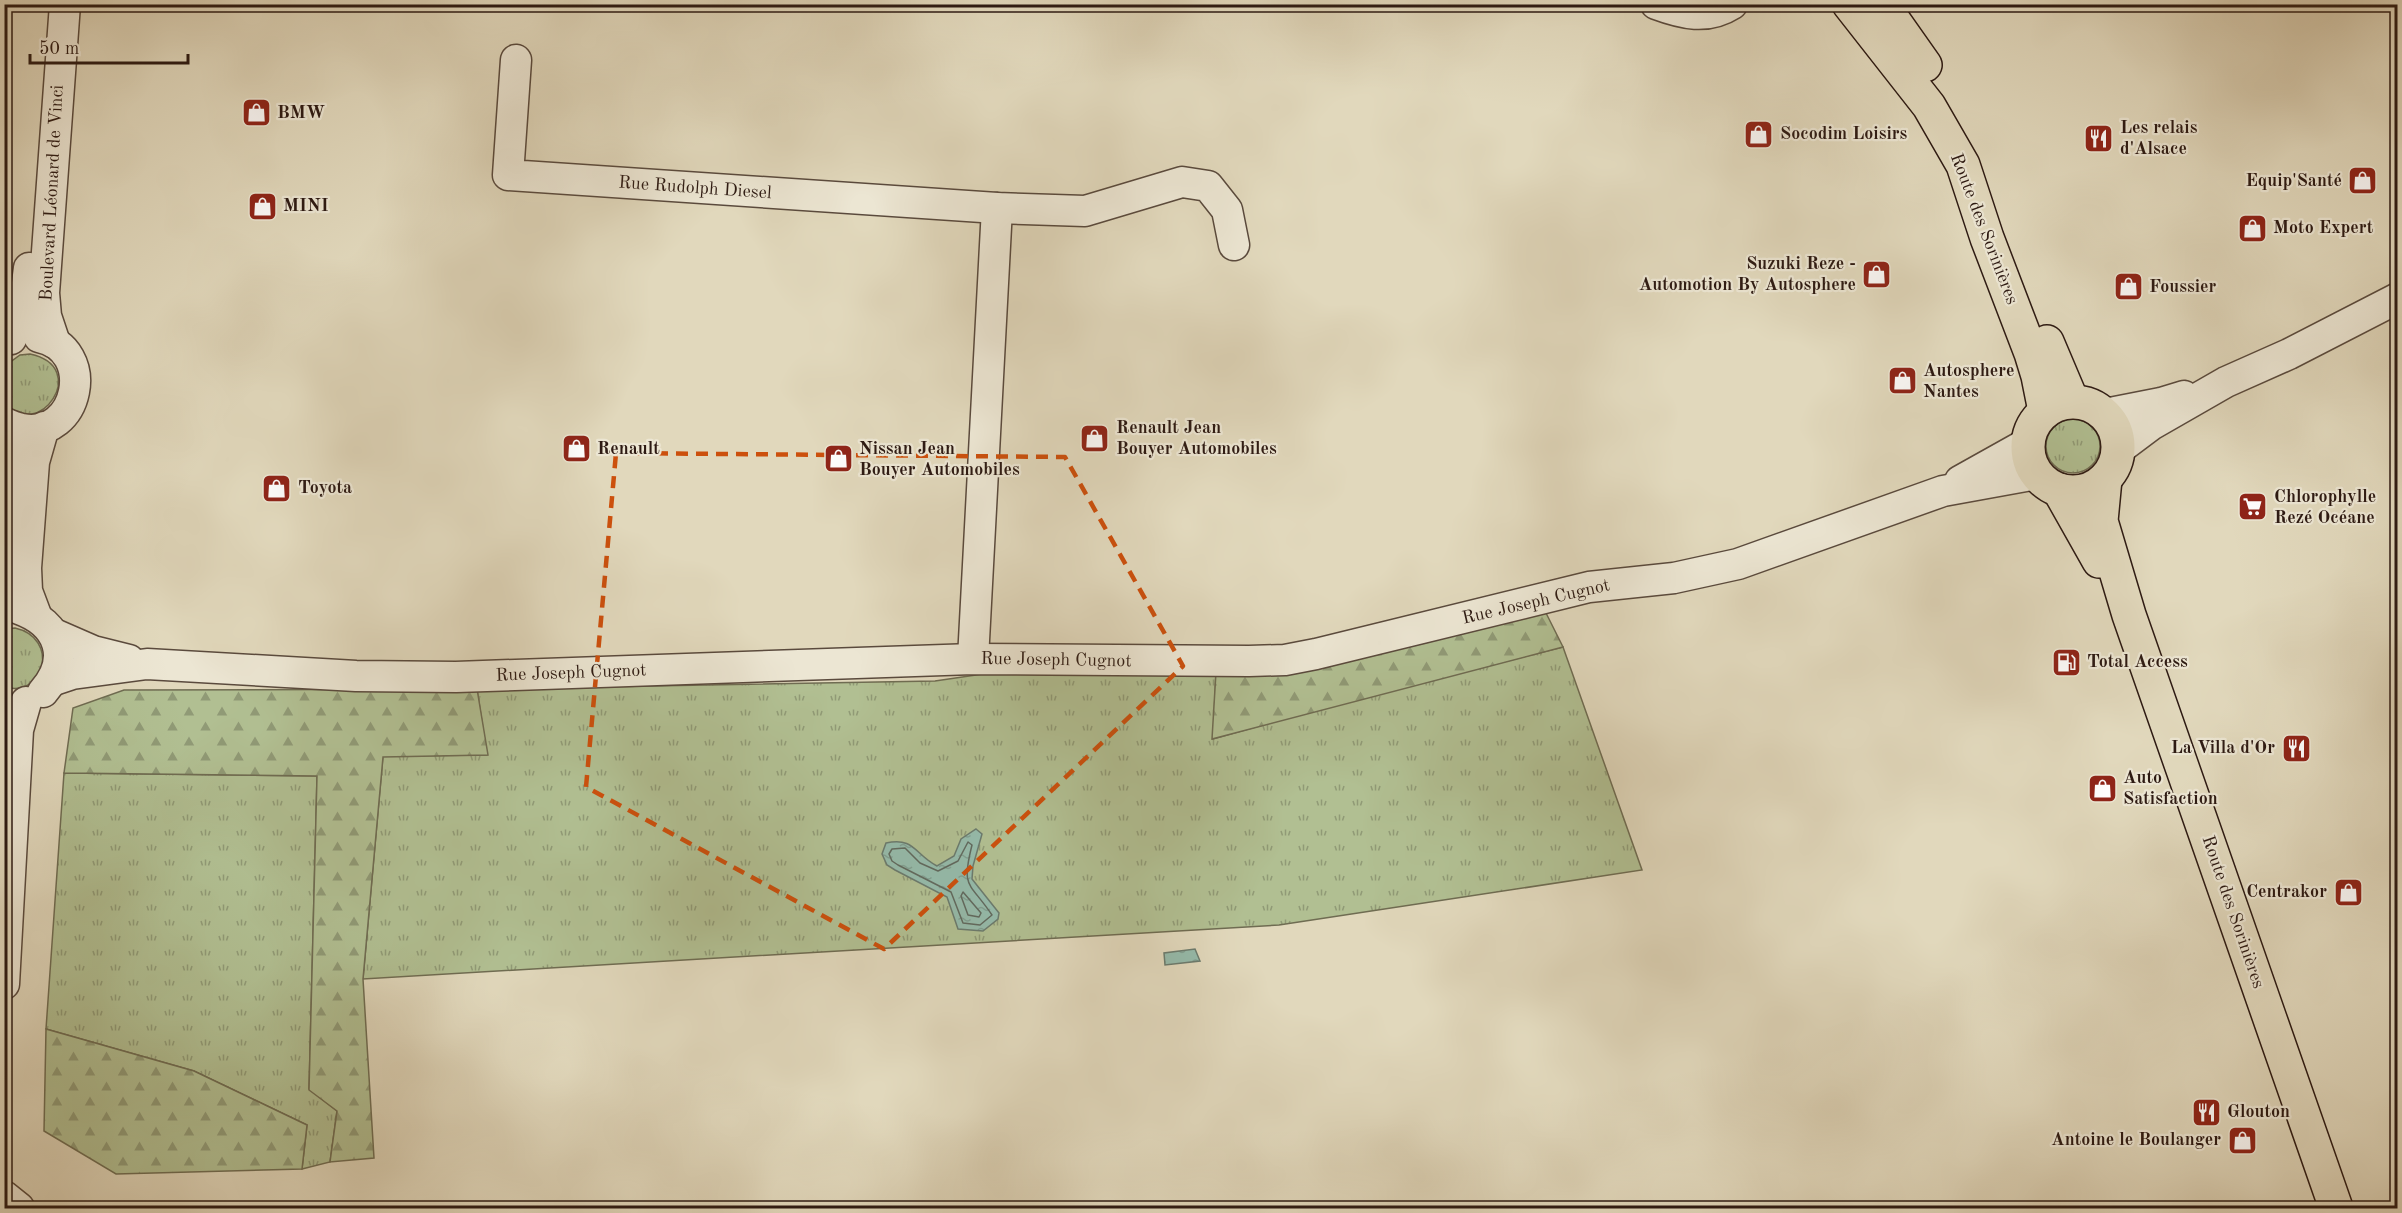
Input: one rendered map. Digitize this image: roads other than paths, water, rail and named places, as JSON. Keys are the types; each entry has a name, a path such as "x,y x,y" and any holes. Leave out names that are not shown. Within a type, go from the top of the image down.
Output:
{"main road":[{"name":"Route des Sorinières","path":"1850,4 1929,106 1963,165 1987,238 2033,361 2058,406"},
{"name":"Route des Sorinières","path":"1882,4 1940,87 1968,133 1983,164 2057,370 2058,406"},
{"path":"2028,443 2031,430 2058,406 2084,402 2105,414 2115,430 2119,449"},
{"name":"Route des Sorinières","path":"2028,443 2031,465 2048,482 2129,615"},
{"name":"Route des Sorinières","path":"2119,449 2117,460 2105,479 2101,522 2129,615 2336,1209"},
{"path":"2048,482 2071,492 2084,491 2105,479"}],"street":[{"name":"Boulevard Léonard de Vinci","path":"8,341 23,315 27,292 46,4"},
{"name":"Boulevard Léonard de Vinci","path":"44,427 59,419 70,406 76,389 75,371 68,356 56,343 46,316 44,293 65,4"},
{"path":"1656,4 1680,13 1706,15 1732,4"},
{"name":"Rue Rudolph Diesel","path":"516,60 508,175 998,208 1085,211 1182,182 1208,186 1227,210 1234,245"},
{"path":"973,659 998,208"},
{"path":"2119,449 2151,425 2226,382 2289,354 2397,298"},
{"path":"8,341 34,336 56,343"},
{"path":"2105,414 2161,403 2226,382"},
{"path":"4,984 18,729 15,703 40,695 54,680 60,661 58,643 45,625 27,591 26,568 34,462 44,427 24,429 5,423"},
{"path":"4,589 9,566 14,460 5,423"},
{"name":"Rue Joseph Cugnot","path":"4,609 18,609 93,651 147,664 356,676 456,677 973,659 1189,662 1295,658 1590,587 1674,578 1738,564 1943,491 2028,443"},
{"name":"Rue Joseph Cugnot","path":"1943,491 2048,482"},
{"name":"Rue Joseph Cugnot","path":"54,680 72,674 147,664"}],"water":[{"path":"976,829 982,834 973,866 972,879 999,913 998,919 983,931 958,929 947,897 887,865 882,854 886,843 903,842 909,844 937,866 954,856 961,839"},
{"path":"1195,949 1200,961 1165,965 1164,953"}],"place":[{"name":"BMW","path":"256,113"},
{"name":"Socodim Loisirs","path":"1759,134"},
{"name":"Les relais d'Alsace","path":"2099,138"},
{"name":"Equip'Santé","path":"2363,181"},
{"name":"MINI","path":"262,206"},
{"name":"Moto Expert","path":"2252,228"},
{"name":"Suzuki Reze - Automotion By Autosphere","path":"1877,274"},
{"name":"Foussier","path":"2128,287"},
{"name":"Autosphere Nantes","path":"1902,381"},
{"name":"Renault Jean Bouyer Automobiles","path":"1095,438"},
{"name":"Renault","path":"576,449"},
{"name":"Nissan Jean Bouyer Automobiles","path":"838,459"},
{"name":"Toyota","path":"277,488"},
{"name":"Chlorophylle Rezé Océane","path":"2253,507"},
{"name":"Total Access","path":"2066,662"},
{"name":"La Villa d'Or","path":"2296,748"},
{"name":"Auto Satisfaction","path":"2102,788"},
{"name":"Centrakor","path":"2348,892"},
{"name":"Glouton","path":"2206,1112"},
{"name":"Antoine le Boulanger","path":"2242,1140"}]}
